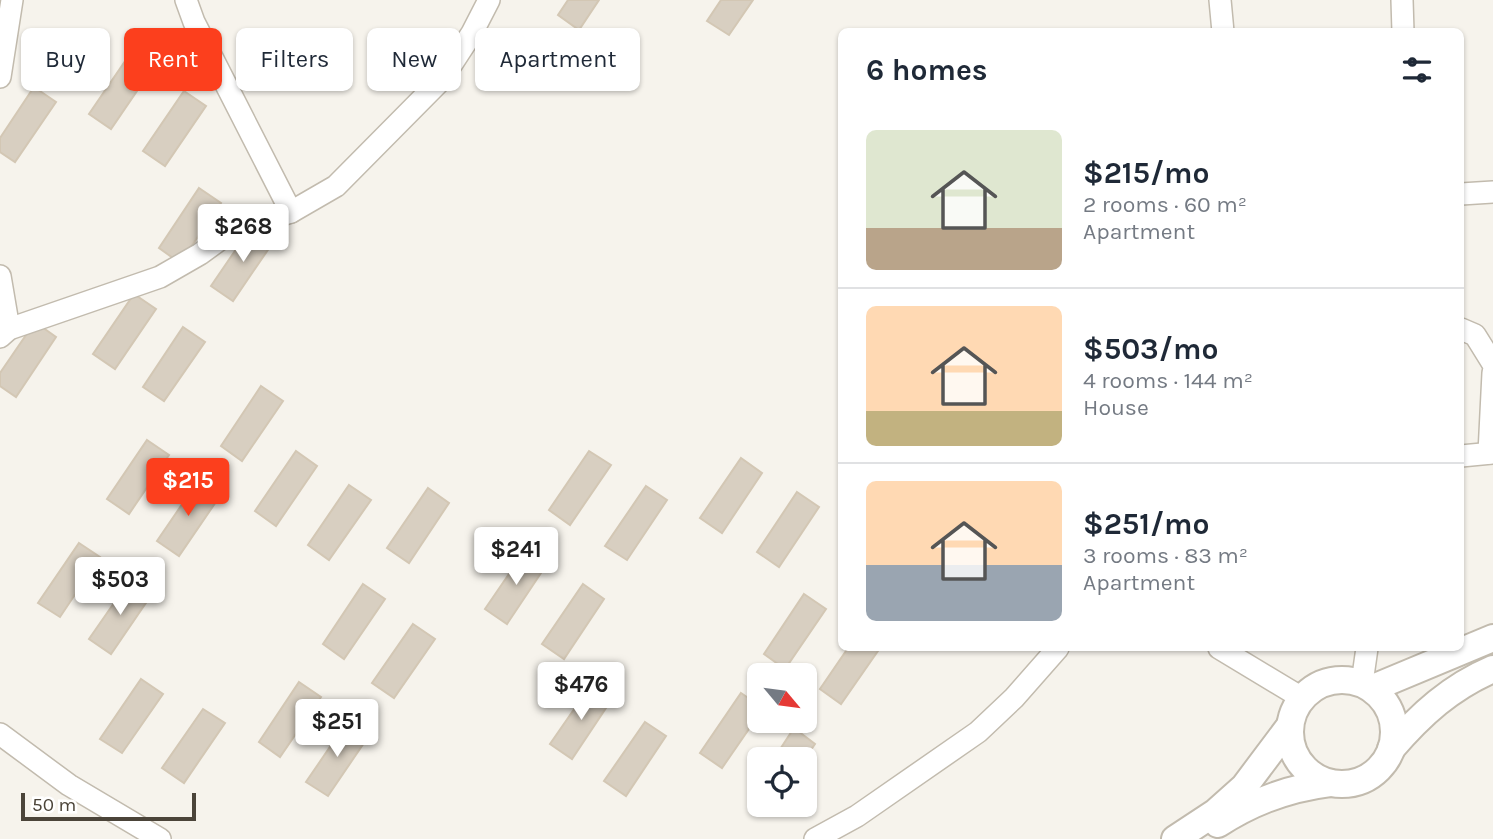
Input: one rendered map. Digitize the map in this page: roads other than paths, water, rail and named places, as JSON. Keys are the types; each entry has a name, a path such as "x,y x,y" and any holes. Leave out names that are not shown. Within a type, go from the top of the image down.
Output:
{"street":[{"path":"0,76 12,0"},
{"path":"186,0 194,22 291,212"},
{"path":"0,276 5,333 160,277 200,254 233,230 291,212 336,186 442,79 472,33 489,0"},
{"path":"1220,0 1223,28"},
{"path":"1402,0 1402,28"},
{"path":"1464,194 1493,192"},
{"path":"1464,331 1475,335 1493,364"},
{"path":"1464,456 1491,453 1493,373"},
{"path":"1464,649 1493,638"},
{"path":"815,839 857,816 978,732 1055,651"},
{"path":"1224,651 1302,698"},
{"path":"1367,651 1367,686"},
{"path":"1367,686 1459,651"},
{"path":"1197,839 1256,802 1297,787 1349,784 1367,778 1382,765 1391,749 1437,701 1466,681 1493,669"},
{"path":"1175,839 1216,812 1244,787 1289,727 1294,709 1317,685 1331,680 1347,679 1367,686 1387,705 1394,727 1391,749"},
{"path":"1289,727 1291,746 1299,763 1312,776 1330,783"},
{"path":"0,734 69,785 160,839"}]}
